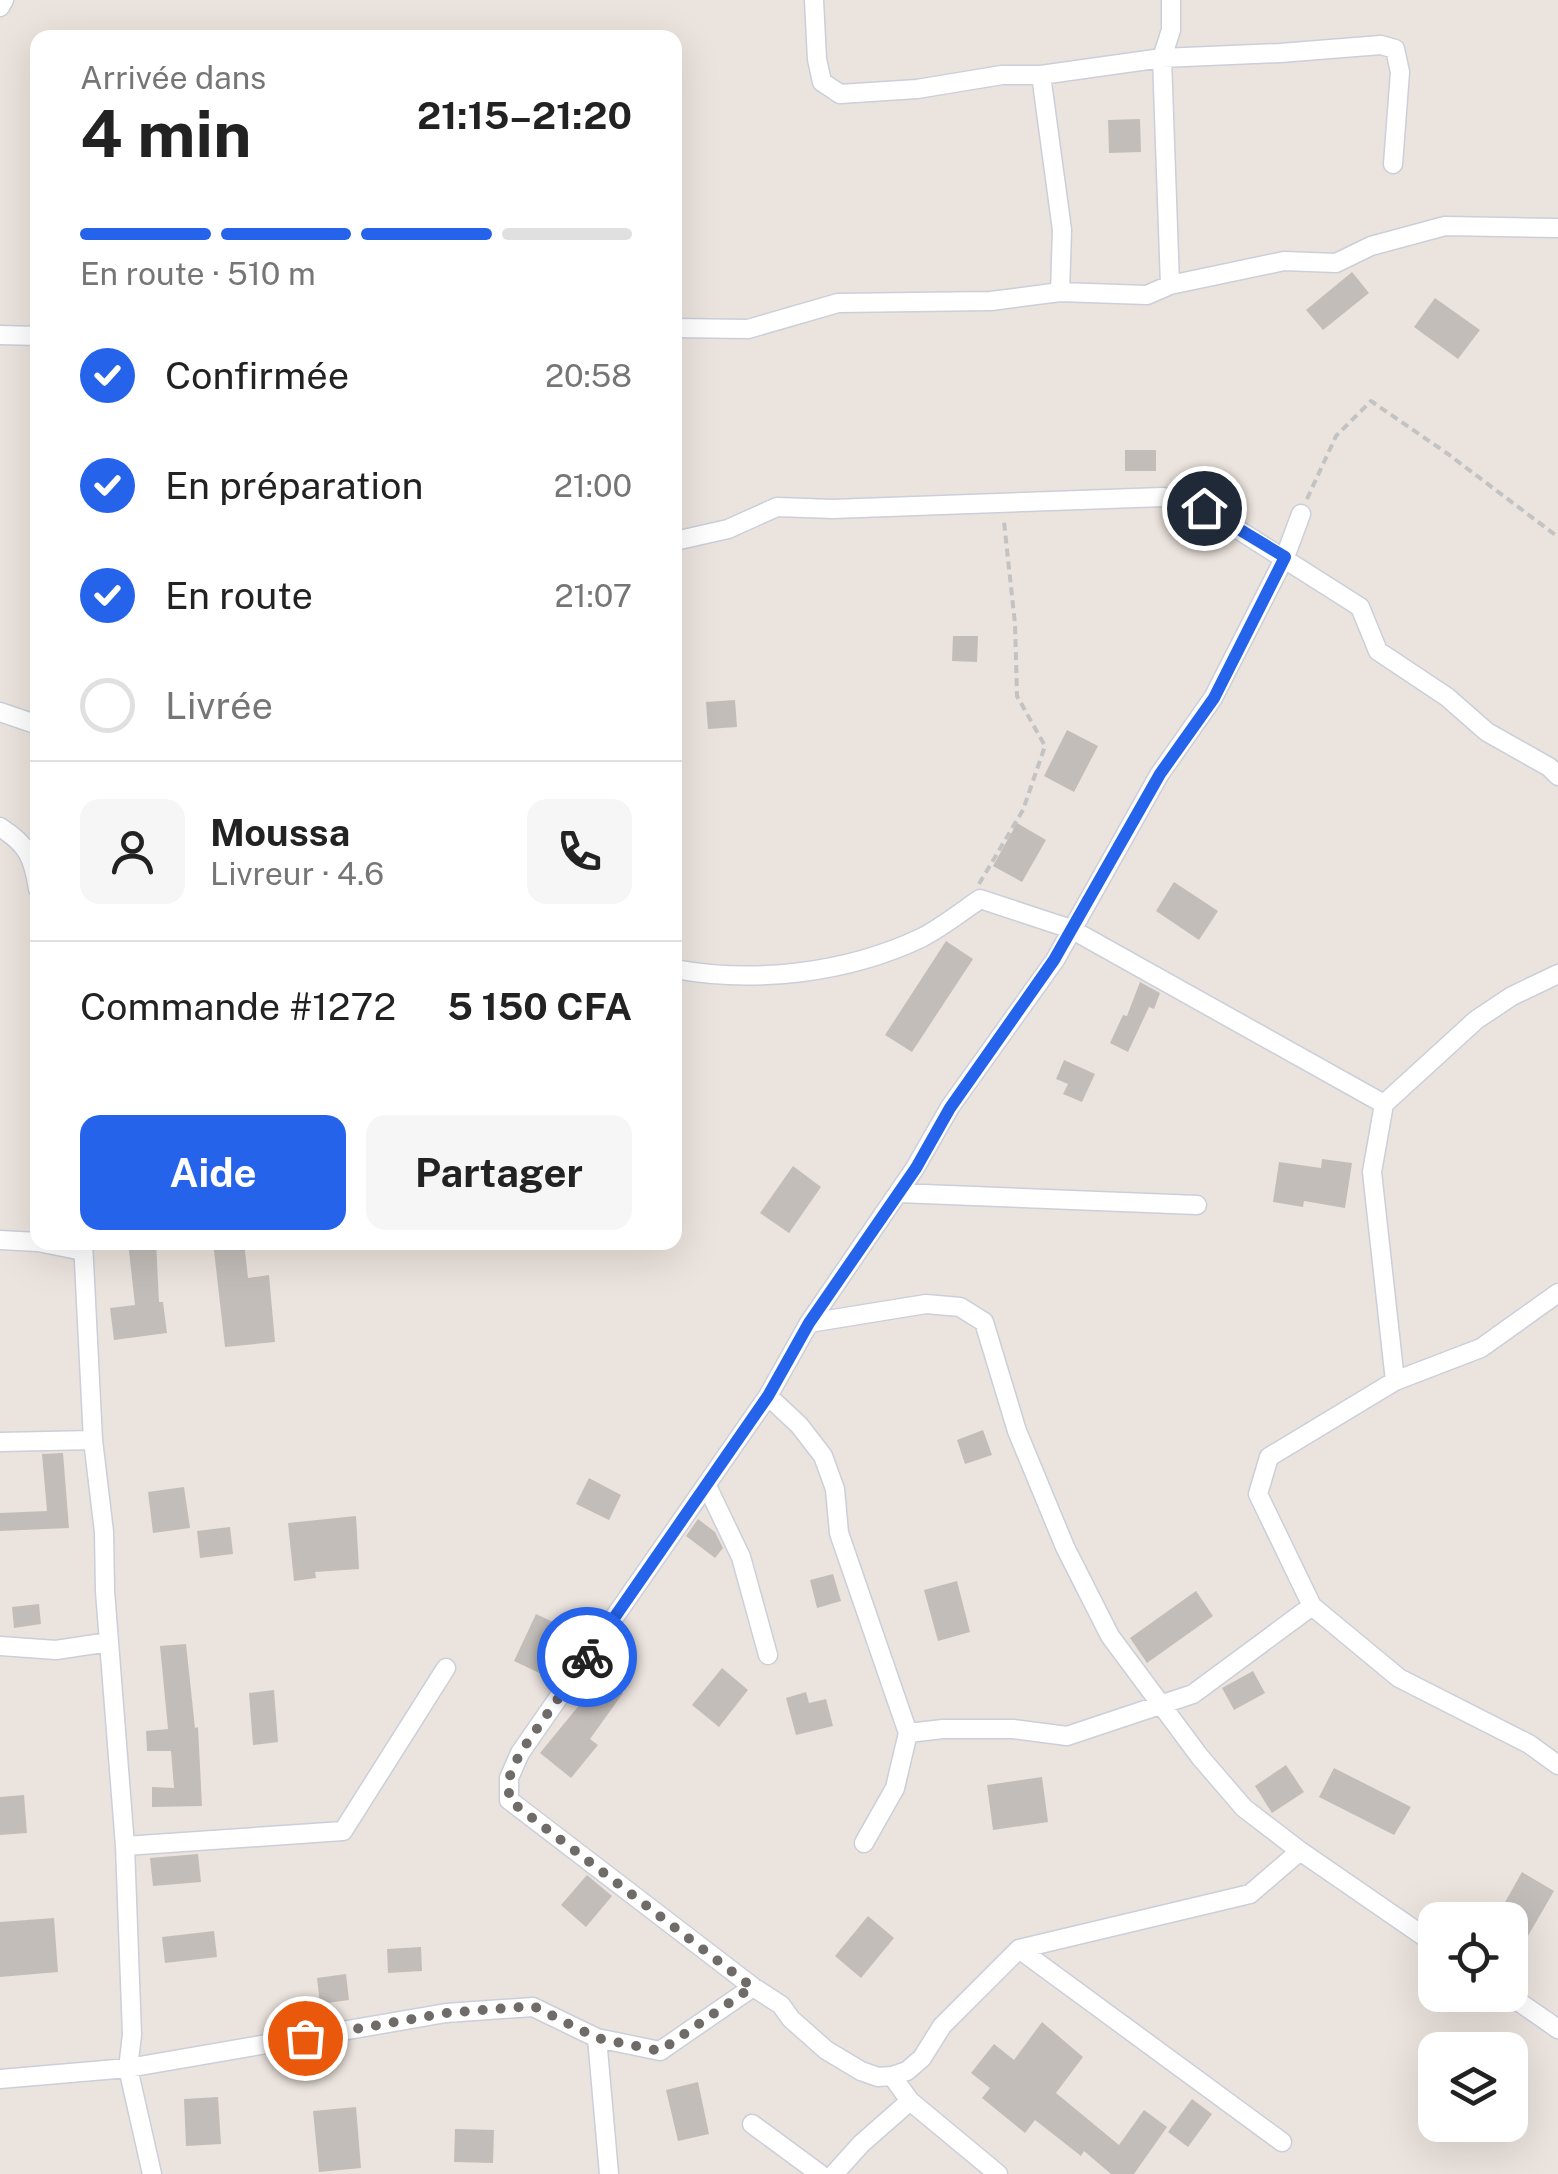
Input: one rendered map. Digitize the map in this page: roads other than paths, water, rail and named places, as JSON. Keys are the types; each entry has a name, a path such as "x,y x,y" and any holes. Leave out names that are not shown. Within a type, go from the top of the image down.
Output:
{"street":[{"path":"0,7 4,0"},
{"path":"814,0 822,82 840,94 916,89 1002,74 1041,76 1162,58 1381,44 1396,50 1400,72 1392,164"},
{"path":"1170,0 1171,30 1162,58 1170,285"},
{"path":"1041,76 1062,230 1060,292"},
{"path":"682,328 748,328 838,303 991,301 1060,292 1148,295 1170,285 1284,260 1336,263 1371,246 1444,226 1558,228"},
{"path":"0,335 30,336"},
{"path":"682,539 728,529 777,507 832,509 1163,497 1204,508 1360,608 1378,651 1447,697 1487,732 1550,767 1558,776"},
{"path":"1300,1851 1250,1894 1019,1949 942,2026 922,2058 906,2071 878,2077 826,2050 781,2005 752,1987 509,1800 509,1778 520,1753 768,1396 809,1323 898,1193 950,1108 1054,960 1160,774 1214,698 1285,557 1301,514"},
{"path":"0,712 30,722"},
{"path":"0,827 29,836"},
{"path":"682,970 746,975 834,968 924,937 980,899 1071,929 1384,1104"},
{"path":"1395,1381 1372,1172 1384,1104 1476,1020 1512,996 1558,974"},
{"path":"898,1193 1198,1204"},
{"path":"0,1240 30,1242"},
{"path":"83,1250 93,1440 104,1532 126,1846 132,2035 128,2068 152,2174"},
{"path":"1558,1293 1480,1348 1395,1381 1269,1457 1258,1494 1312,1606 1399,1678 1529,1744 1558,1765"},
{"path":"809,1323 926,1304 960,1307 984,1322 1017,1430 1064,1547 1110,1636 1244,1808 1418,1932"},
{"path":"768,1396 799,1424 823,1456 835,1489 840,1533 908,1733 895,1788 864,1843"},
{"path":"0,1442 93,1440"},
{"path":"707,1486 740,1557 768,1655"},
{"path":"908,1733 944,1728 1013,1728 1068,1736 1193,1694 1312,1606"},
{"path":"0,1646 56,1650 109,1642"},
{"path":"126,1846 343,1830 446,1668"},
{"path":"1019,1949 1282,2142"},
{"path":"0,2079 128,2068 446,2013 533,2006 597,2038 660,2051 752,1987"},
{"path":"1528,2007 1558,2028"},
{"path":"597,2038 609,2174"},
{"path":"892,2076 910,2100 998,2174"},
{"path":"834,2174 910,2100"},
{"path":"752,2124 820,2174"}]}
